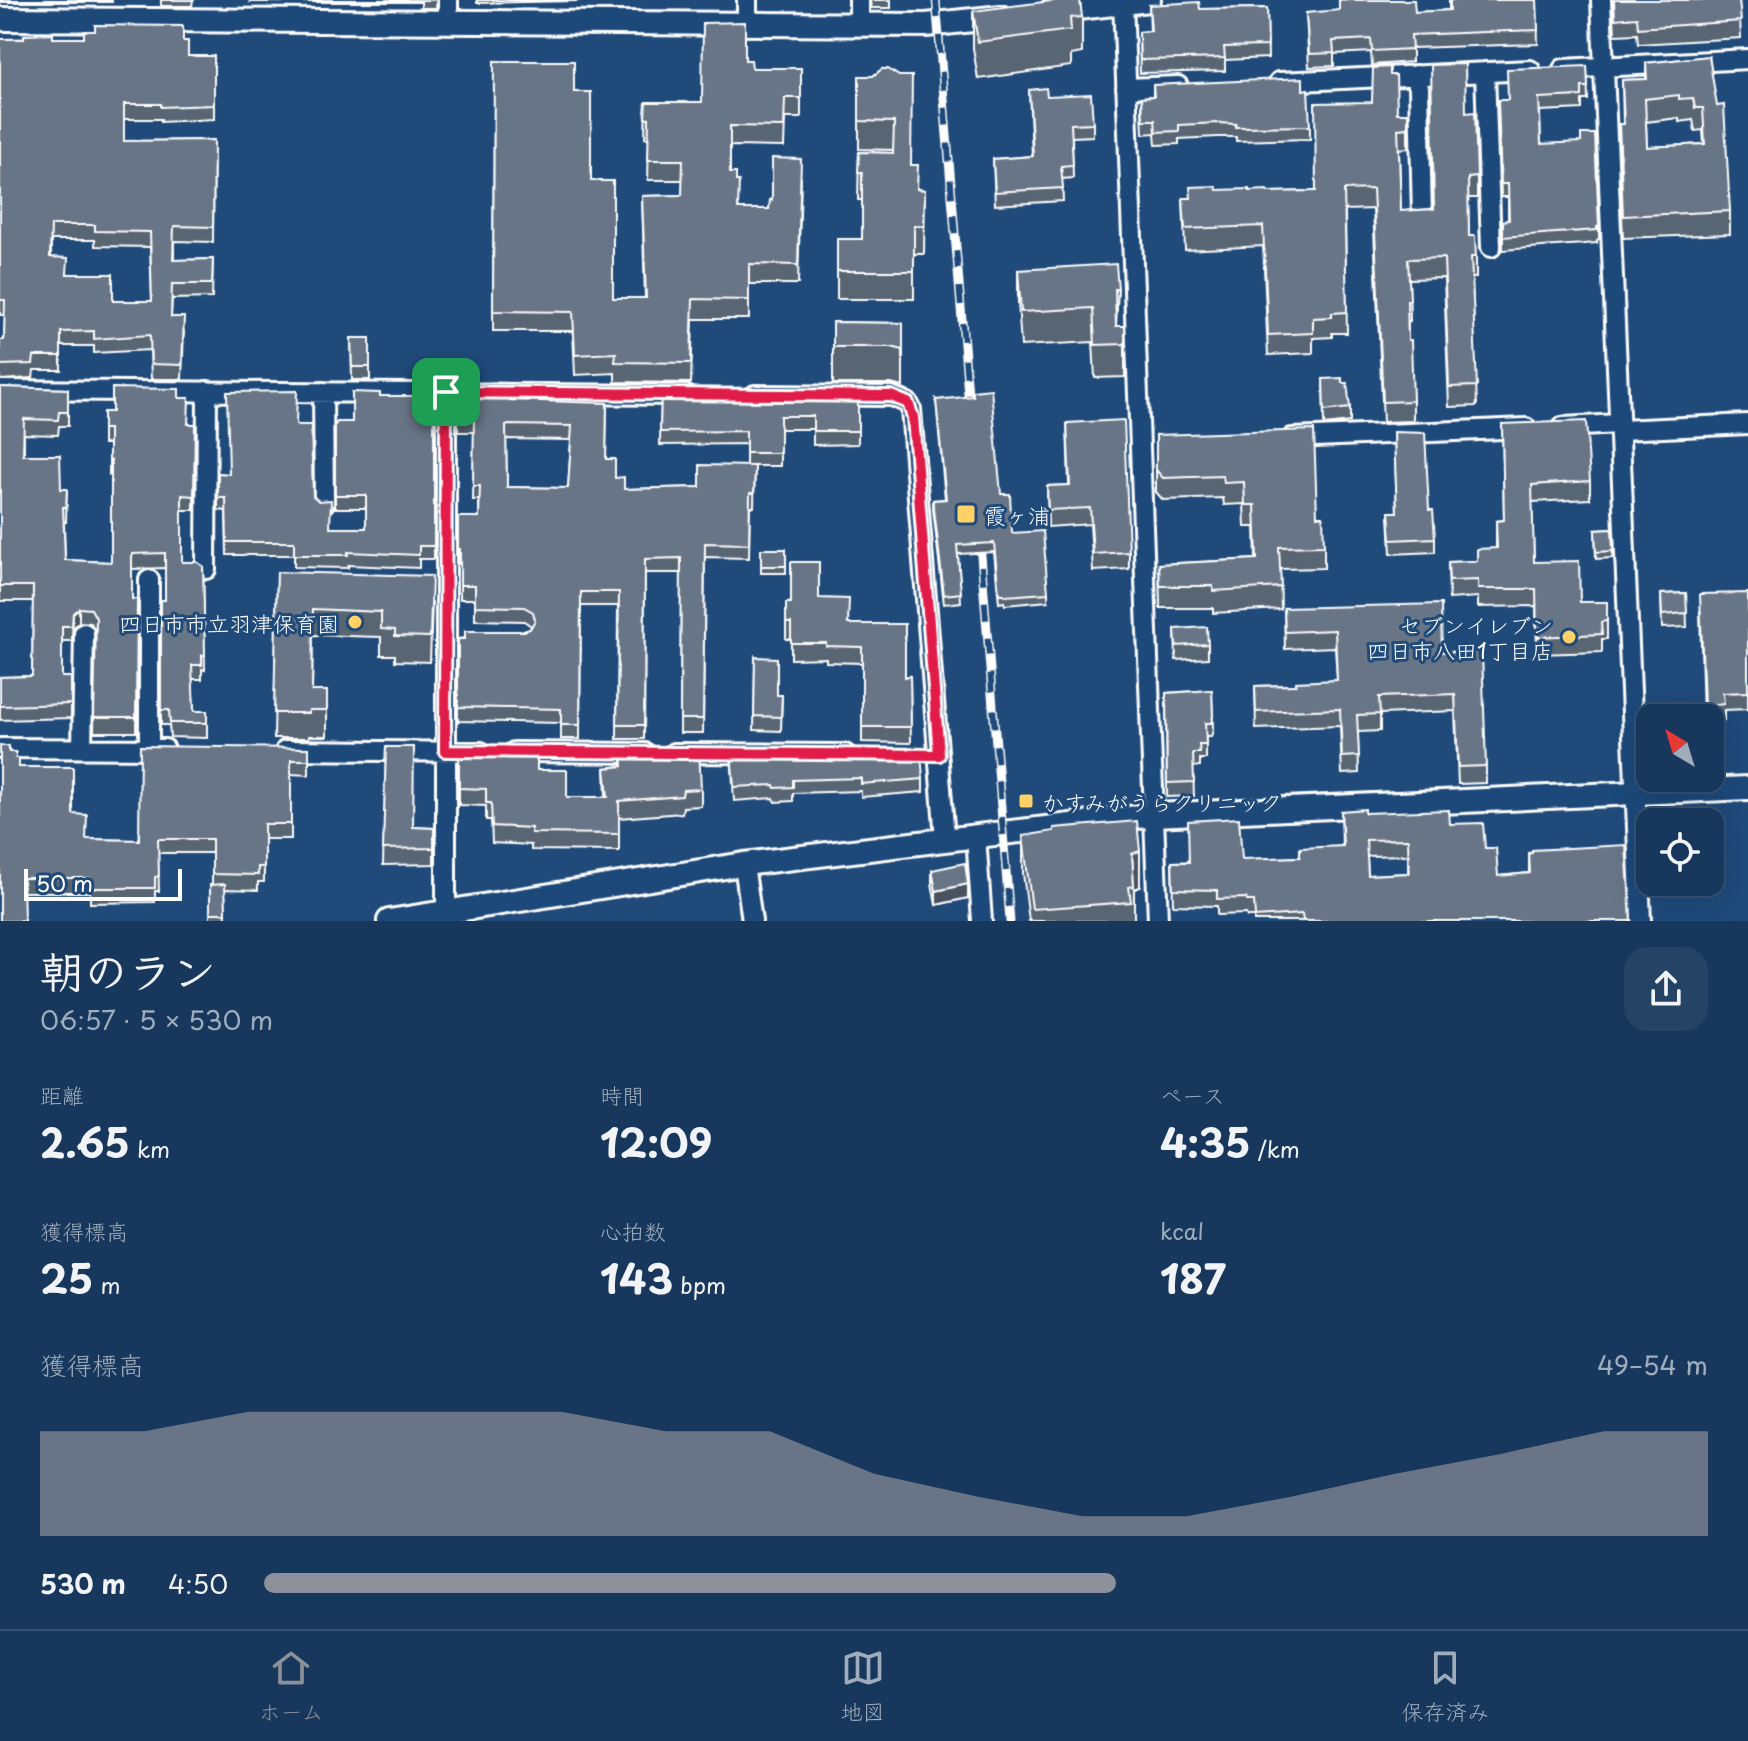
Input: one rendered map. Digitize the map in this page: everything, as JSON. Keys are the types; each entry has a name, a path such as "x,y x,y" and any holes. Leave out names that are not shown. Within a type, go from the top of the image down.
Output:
{"street":[{"path":"747,0 747,24"},
{"path":"859,0 859,25"},
{"path":"0,19 448,11 747,24 926,25 1149,0"},
{"path":"1601,0 1641,921"},
{"path":"1123,2 1149,444 1158,921"},
{"path":"1263,82 1748,59"},
{"path":"1485,72 1491,247"},
{"path":"1415,75 1419,88 1422,218"},
{"path":"1126,88 1202,85"},
{"path":"0,390 706,395"},
{"path":"206,569 207,391"},
{"path":"323,392 324,503"},
{"path":"446,392 453,632 445,751 446,918"},
{"path":"737,395 891,396 908,403 913,417 931,755 945,839"},
{"path":"1269,439 1748,424"},
{"path":"149,580 149,749"},
{"path":"82,748 84,633"},
{"path":"0,748 180,749"},
{"path":"274,750 860,754"},
{"path":"389,921 446,918 744,864 1154,815 1748,788"},
{"path":"976,836 982,921"},
{"path":"744,864 752,921"}],"building":[{"path":"1080,0 1082,17 1070,18 1071,30 978,42 973,11"},
{"path":"1339,0 1414,0 1415,12 1450,10 1450,0 1537,0 1538,30 1411,35 1412,49 1372,51 1371,39 1333,41 1334,53 1309,54 1306,13 1339,10"},
{"path":"1614,0 1739,0 1741,21 1638,28 1637,17 1615,19"},
{"path":"1199,2 1200,9 1267,8 1268,46 1224,47 1225,58 1140,60 1139,32 1151,31 1149,5"},
{"path":"745,22 745,60 751,60 752,68 801,68 801,98 785,98 784,127 730,126 730,173 736,173 736,181 739,181 738,209 769,209 772,200 772,158 801,159 798,265 749,264 749,300 693,299 691,363 615,362 616,353 575,355 573,312 493,311 494,61 574,61 574,92 591,92 591,181 613,181 613,298 646,298 642,196 682,195 683,160 648,160 649,118 645,118 646,102 702,102 703,23"},
{"path":"95,25 183,26 183,41 188,41 188,56 214,56 214,105 161,107 161,104 124,104 124,141 214,140 213,227 174,226 173,260 213,259 212,284 172,284 171,317 184,317 182,365 151,364 150,335 94,339 94,331 61,332 61,356 34,356 33,364 0,365 5,300 0,300 0,39 53,34 53,38 84,38 84,31 95,31","holes":["51,225 95,225 95,231 150,232 152,301 113,301 113,274 67,274 68,258 50,257"]},
{"path":"1709,56 1717,106 1724,105 1730,211 1623,216 1619,124 1624,124 1622,80 1647,79 1646,63","holes":["1679,95 1679,99 1693,98 1695,108 1703,108 1705,144 1647,147 1645,99"]},
{"path":"1465,64 1466,113 1475,112 1477,177 1468,178 1469,236 1475,236 1476,257 1471,257 1477,386 1449,387 1444,258 1408,259 1408,340 1411,340 1413,401 1383,402 1373,189 1344,190 1347,312 1313,318 1313,333 1268,335 1263,226 1185,229 1183,198 1191,198 1190,187 1216,186 1217,190 1268,192 1316,191 1315,103 1372,102 1373,68 1390,67 1390,75 1396,75 1397,113 1408,113 1408,128 1398,129 1401,211 1434,209 1431,65"},
{"path":"1587,66 1588,87 1582,87 1582,96 1539,98 1541,144 1581,142 1581,134 1595,134 1599,227 1597,230 1503,237 1503,221 1509,220 1508,184 1501,184 1498,100 1508,100 1507,69"},
{"path":"882,69 899,76 912,76 911,165 918,165 917,189 925,190 924,226 914,226 914,271 837,271 837,239 862,239 859,152 893,153 894,122 859,121 859,76 873,76"},
{"path":"1303,78 1303,90 1308,89 1310,126 1236,127 1236,124 1218,123 1179,125 1179,131 1156,132 1155,120 1143,120 1142,97 1154,96 1153,85"},
{"path":"1046,88 1047,96 1091,94 1093,123 1071,124 1073,165 1061,166 1063,188 995,192 993,159 1033,156 1029,90"},
{"path":"1116,264 1116,326 1125,326 1125,344 1095,345 1093,308 1021,312 1018,270"},
{"path":"833,322 903,323 903,350 891,347 833,347"},
{"path":"351,338 370,338 370,367 352,367"},
{"path":"1342,378 1342,383 1347,383 1350,408 1324,411 1323,379"},
{"path":"0,387 68,389 68,412 59,412 58,420 24,419 23,455 60,455 61,489 67,489 66,507 63,507 65,560 111,562 111,460 109,429 103,429 103,412 112,412 112,388 179,389 179,398 189,398 188,424 195,424 194,496 182,495 182,562 197,562 203,566 205,655 202,655 202,665 192,665 194,711 207,711 207,723 170,723 169,710 161,710 161,600 165,600 165,553 132,554 132,599 137,599 136,717 94,717 96,618 91,609 79,608 73,613 72,626 62,626 62,677 71,677 71,704 0,706 0,677 32,676 33,586 0,586"},
{"path":"991,389 1001,494 1010,494 1012,533 1043,531 1048,593 999,594 994,543 957,545 961,593 944,595 933,500 946,499 936,400 973,396 973,391"},
{"path":"297,391 296,425 311,425 313,496 319,501 331,500 330,528 366,528 366,495 335,495 335,425 337,422 352,422 352,392 417,396 417,392 434,392 434,546 419,546 419,555 348,552 348,555 294,555 294,542 227,542 226,498 218,498 218,473 229,474 227,392"},
{"path":"458,391 510,391 510,400 607,403 606,459 615,459 615,478 624,477 624,489 700,487 700,465 755,466 754,493 750,493 749,544 705,543 703,719 680,719 681,558 645,559 644,725 617,725 619,592 581,592 580,725 561,725 561,709 458,707 458,639 465,639 465,631 524,631 530,629 535,620 533,612 524,607 475,606 475,585 460,585 458,517 479,517 480,486 473,486 474,418 458,418","holes":["506,425 572,426 568,488 507,487"]},
{"path":"661,393 780,394 779,398 858,394 858,431 813,431 813,416 780,416 780,453 746,453 746,431 660,432"},
{"path":"1124,420 1129,552 1093,554 1090,508 1048,510 1047,486 1070,485 1067,423"},
{"path":"1586,421 1590,481 1532,485 1534,562 1579,561 1580,602 1607,602 1607,621 1601,622 1602,634 1537,637 1536,589 1478,589 1478,580 1449,581 1448,562 1477,561 1477,549 1497,548 1496,521 1504,520 1502,424"},
{"path":"1314,430 1317,516 1323,516 1324,546 1279,547 1281,587 1213,591 1213,586 1160,586 1159,564 1257,559 1255,505 1245,505 1244,482 1224,483 1223,476 1163,478 1156,470 1156,435"},
{"path":"1394,432 1425,433 1429,510 1433,510 1435,538 1391,540 1389,512 1397,512"},
{"path":"1612,529 1613,551 1596,552 1595,530"},
{"path":"761,549 786,549 786,566 761,566"},
{"path":"791,562 819,562 819,598 849,599 848,624 905,624 905,677 910,676 911,727 862,727 862,647 791,643 791,623 786,623 786,603 791,603"},
{"path":"277,572 432,576 430,637 395,636 395,630 381,629 381,612 313,609 312,691 327,691 327,710 274,713"},
{"path":"1686,593 1687,613 1662,615 1661,594"},
{"path":"1748,593 1748,692 1723,693 1724,704 1704,704 1700,594"},
{"path":"1441,604 1442,652 1482,651 1486,766 1458,767 1455,694 1379,697 1380,714 1357,715 1359,756 1342,757 1340,709 1256,712 1255,686 1337,680 1335,630 1285,632 1284,608"},
{"path":"1207,627 1208,644 1176,646 1175,629"},
{"path":"755,657 777,658 777,695 782,695 781,717 754,716"},
{"path":"1212,690 1213,716 1211,723 1205,723 1206,745 1199,745 1200,753 1193,753 1194,782 1167,783 1166,693"},
{"path":"0,746 9,746 9,752 16,752 19,767 73,767 73,814 87,815 86,839 139,840 140,746 309,748 309,760 291,760 291,824 264,824 264,867 258,867 258,875 212,874 212,839 158,839 159,876 155,877 155,888 90,888 90,878 23,878 24,921 0,921"},
{"path":"386,747 414,747 413,827 434,828 434,848 383,849"},
{"path":"459,747 537,748 537,770 567,770 567,797 608,797 605,768 623,766 622,752 699,748 701,789 683,790 682,796 619,801 619,834 531,833 531,828 492,826 491,803 486,803 486,789 459,788"},
{"path":"731,752 757,752 758,755 921,753 923,779 861,784 861,778 793,780 793,787 734,787"},
{"path":"1449,810 1450,824 1483,823 1485,848 1496,848 1498,876 1530,873 1529,853 1532,850 1626,845 1631,921 1303,921 1302,914 1255,917 1254,901 1247,901 1246,898 1217,899 1217,890 1173,889 1172,862 1189,862 1188,821 1239,818 1242,859 1300,857 1300,848 1343,846 1341,811","holes":["1408,839 1409,873 1368,875 1366,840"]},
{"path":"1137,821 1140,851 1132,854 1134,886 1129,887 1131,902 1032,909 1023,836 1054,831 1054,828"},
{"path":"965,863 968,884 936,891 932,870"},
{"path":"225,884 226,913 210,913 210,885"}],"railway":[{"path":"936,0 970,419"},
{"path":"979,530 1010,921"}],"place":[{"name":"霞ヶ浦","path":"966,514"},
{"name":"四日市市立羽津保育園","path":"355,622"},
{"name":"セブンイレブン 四日市八田1丁目店","path":"1569,637"},
{"name":"かすみがうらクリニック","path":"1026,801"}],"route":[{"path":"446,392 891,396 908,403 913,417 939,755 445,751 446,392"}]}
